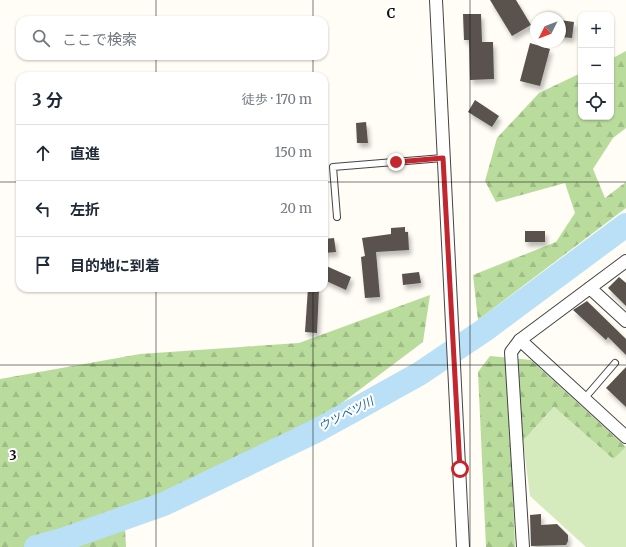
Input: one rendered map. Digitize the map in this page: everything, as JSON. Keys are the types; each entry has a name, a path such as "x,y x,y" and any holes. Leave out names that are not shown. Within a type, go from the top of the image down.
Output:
{"street":[{"path":"436,0 463,547"},
{"path":"523,547 511,352 520,340 626,261"},
{"path":"590,288 626,321"},
{"path":"520,340 626,437"}],"lane":[{"path":"337,217 333,167 443,158"},
{"path":"584,399 616,363"}],"green space":[{"path":"626,51 626,128 613,138 593,169 605,198 626,182 626,208 478,320 473,275 556,242 575,213 565,183 496,202 485,181 497,138 539,93 578,74 578,120 614,120 614,57"},
{"path":"430,295 423,342 322,418 142,504 124,509 126,547 0,547 0,379 140,354 299,343"},
{"path":"490,356 531,360 626,447 614,460 554,407 523,441 511,439 515,547 486,547 478,372"},
{"path":"554,407 613,459 626,447 626,547 586,547 530,496 523,441"}],"building":[{"path":"490,0 516,0 530,26 512,36"},
{"path":"463,14 481,14 482,42 493,42 494,79 470,80 469,40 464,40"},
{"path":"566,21 574,22 572,38 566,38"},
{"path":"530,43 530,48 550,49 540,86 520,81"},
{"path":"475,100 499,116 492,127 468,112"},
{"path":"366,122 368,143 357,143 356,123"},
{"path":"405,227 405,232 408,232 409,250 376,252 380,297 365,298 361,257 365,256 362,238 391,234 391,228"},
{"path":"525,231 545,231 545,242 525,242"},
{"path":"334,238 336,252 328,253 328,239"},
{"path":"328,267 351,277 346,290 328,282"},
{"path":"419,272 421,283 403,285 402,274"},
{"path":"619,277 626,283 626,306 608,288"},
{"path":"308,292 319,292 317,333 305,332"},
{"path":"587,301 626,339 626,355 608,337 606,340 573,310"},
{"path":"626,367 626,407 606,388"},
{"path":"541,514 541,525 557,524 568,535 566,545 531,546 530,515"}],"waterway":[{"name":"ウツベツ川","path":"36,547 62,540 164,504 314,432 419,374 486,329 626,225"}],"route":[{"path":"396,162 443,158 460,469"}]}
